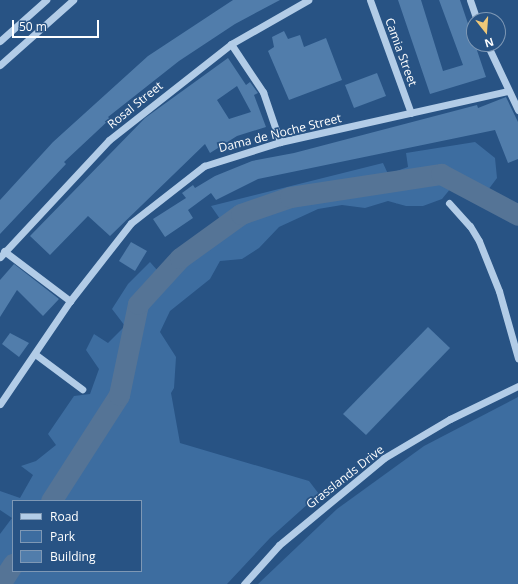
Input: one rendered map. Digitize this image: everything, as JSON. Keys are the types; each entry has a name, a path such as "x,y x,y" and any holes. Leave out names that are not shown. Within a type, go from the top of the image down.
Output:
{"street":[{"path":"0,41 46,0"},
{"path":"0,66 73,0"},
{"name":"Rosal Street","path":"2,254 109,140 231,44 308,0"},
{"name":"Camia Street","path":"370,0 411,113"},
{"path":"470,0 474,12"},
{"path":"231,44 264,92 280,142"},
{"path":"491,52 508,91 516,102 518,110"},
{"name":"Dama de Noche Street","path":"0,404 70,301 131,223 204,166 280,142 508,91"},
{"path":"449,203 470,226 479,241 499,291 518,358"},
{"path":"2,254 70,301"},
{"path":"35,354 82,389"},
{"name":"Grasslands Drive","path":"244,584 279,545 384,458 450,419 518,386"}],"green space":[{"path":"475,142 495,158 497,178 488,190 451,188 442,199 423,206 406,206 388,201 365,208 342,205 318,209 279,227 259,248 242,259 220,261 210,279 170,311 160,332 176,357 174,388 171,393 180,443 309,481 319,494 270,538 227,584 0,584 0,534 12,518 0,510 0,491 20,498 33,475 21,466 36,461 56,445 48,434 74,396 90,394 99,369 86,350 94,334 108,343 125,326 112,309 128,284 150,262 157,270 220,219 211,206 383,163 388,174 408,167 406,153"},
{"path":"518,397 518,584 258,584 337,509 424,446"}],"building":[{"path":"233,0 280,0 235,24 179,61 108,117 110,119 64,162 66,164 0,234 0,200 53,142 148,56"},
{"path":"398,0 421,0 443,71 463,65 439,0 460,0 466,18 466,52 478,52 486,77 430,94"},
{"path":"284,31 288,39 300,35 304,47 326,38 342,80 289,100 268,51 274,47 272,37"},
{"path":"228,58 246,85 250,82 258,93 254,95 266,127 237,136 210,153 205,144 110,236 88,216 50,255 30,236 145,118","holes":["237,86 251,112 229,119 217,100"]},
{"path":"377,73 386,96 354,108 345,85"},
{"path":"506,97 518,122 518,159 508,163 495,130 258,179 216,200 211,193 188,210 193,218 165,237 153,219 186,198 182,193 193,185 195,188 215,176 252,161 294,153 477,105 478,108"},
{"path":"131,242 147,251 135,271 119,261"},
{"path":"14,264 59,299 43,316 17,290 0,317 0,280"},
{"path":"428,327 450,348 366,435 343,414"},
{"path":"10,333 29,343 19,357 2,344"}],"waterway":[{"path":"52,500 119,395 138,304 180,258 241,214 290,197 441,174 518,215"},
{"path":"0,584 12,566"}]}
